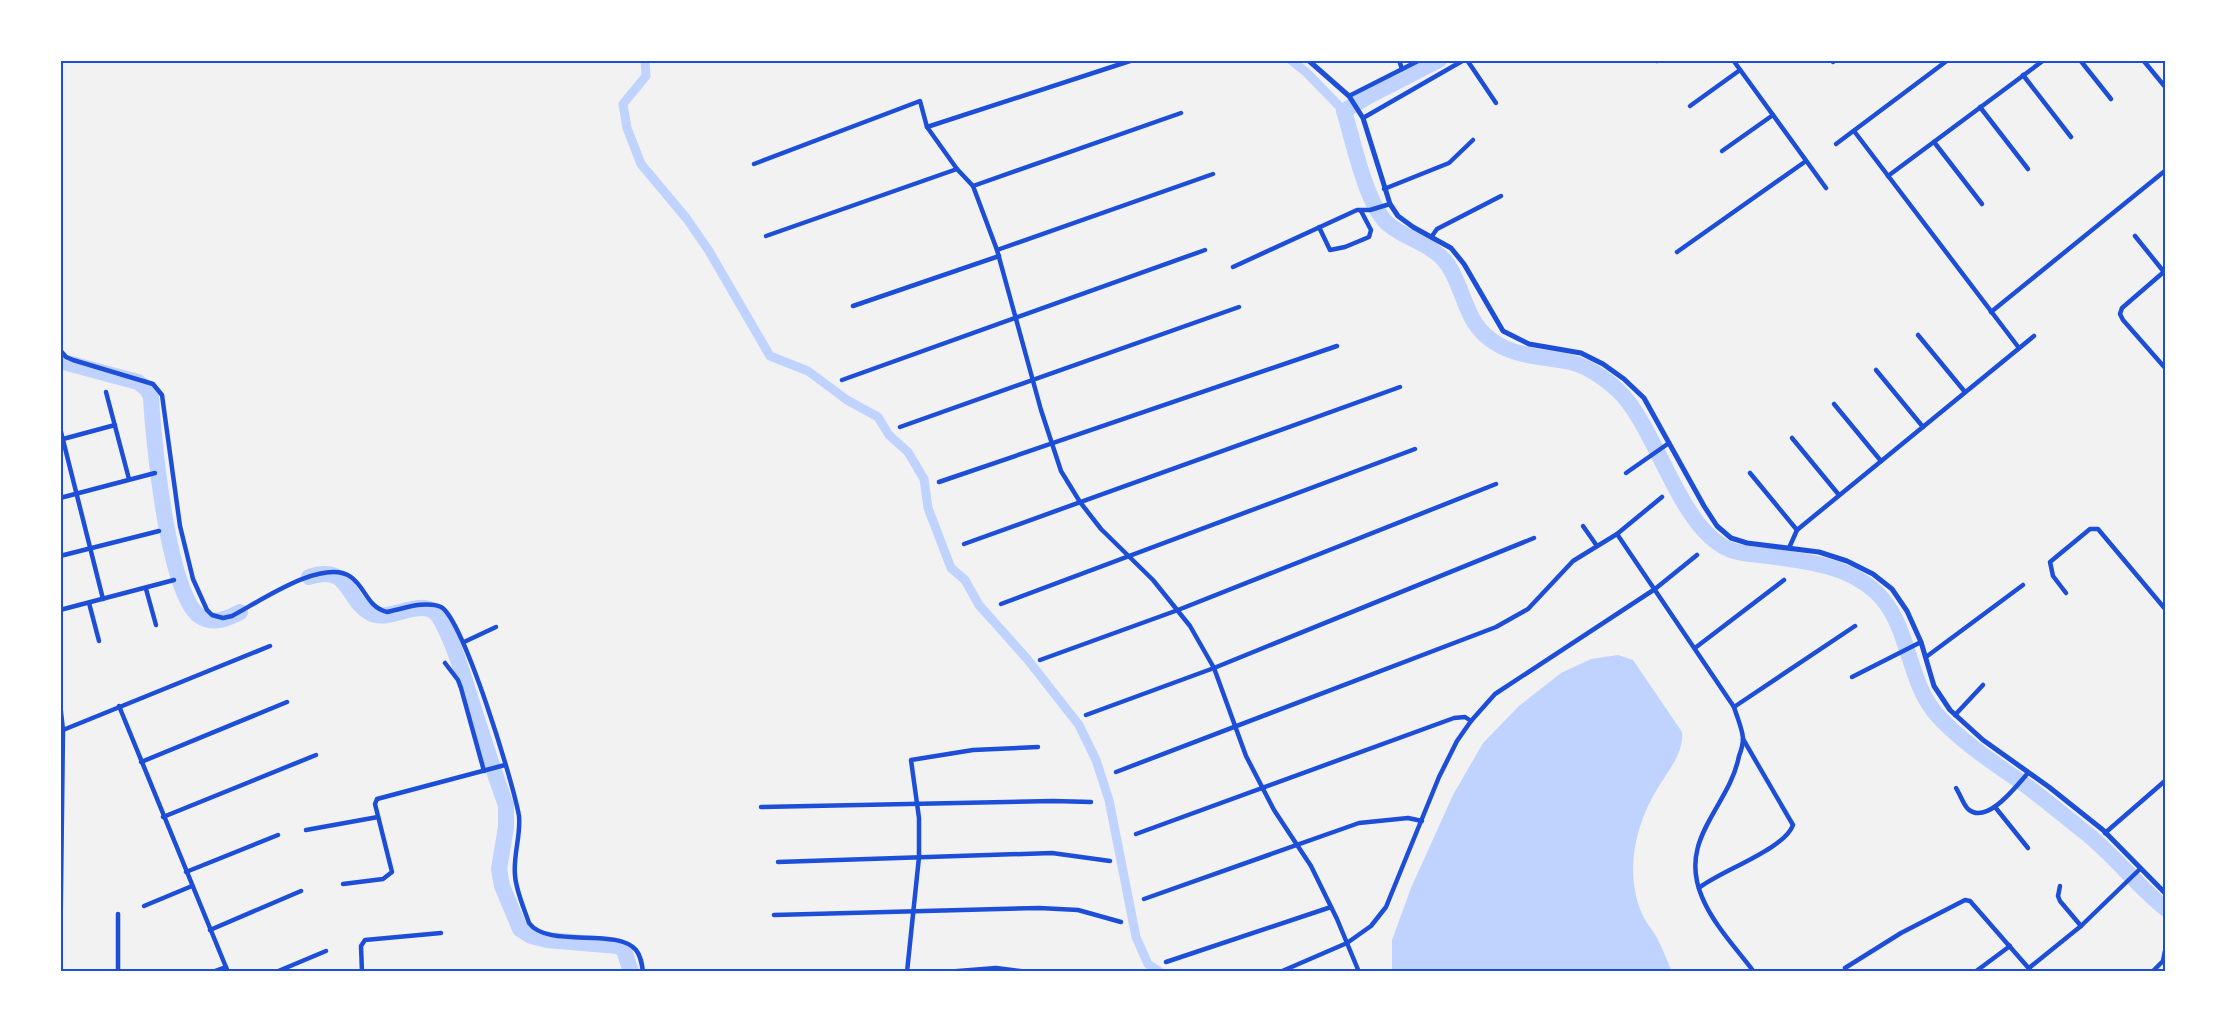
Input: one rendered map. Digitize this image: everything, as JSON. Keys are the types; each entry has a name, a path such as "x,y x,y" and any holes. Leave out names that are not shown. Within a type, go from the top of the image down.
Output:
{"street":[{"path":"927,127 1133,60"},
{"path":"1308,60 1350,98 1363,118 1384,189 1398,216 1451,248 1464,264 1503,331 1529,344 1581,353 1603,364 1624,379 1644,398 1667,444 1704,506 1717,526 1731,537 1747,543 1819,552 1847,561 1873,574 1892,589 1902,604 1926,657 1934,686 1955,715 2026,775 2105,833 2138,871 2166,894"},
{"path":"1399,60 1402,69"},
{"path":"1350,98 1420,60"},
{"path":"1363,118 1465,60 1496,103"},
{"path":"1733,60 1826,188"},
{"path":"1836,144 1948,60"},
{"path":"1888,176 2044,60"},
{"path":"2080,60 2111,99"},
{"path":"2143,60 2166,88"},
{"path":"1690,106 1740,70"},
{"path":"2023,75 2071,137"},
{"path":"2160,81 2166,76"},
{"path":"754,164 920,101 927,127 957,169 973,186 999,256 1061,471 1080,502 1101,529 1129,556 1190,626 1214,668 1246,756 1311,866 1359,972"},
{"path":"1980,107 2028,169"},
{"path":"973,186 1181,113"},
{"path":"1722,151 1773,115"},
{"path":"1854,131 2019,348"},
{"path":"1384,189 1449,163 1473,140"},
{"path":"1934,142 1982,204"},
{"path":"1677,252 1806,161"},
{"path":"766,236 957,169"},
{"path":"1991,312 2166,171"},
{"path":"997,250 1213,174"},
{"path":"1432,236 1437,229 1502,196"},
{"path":"1233,267 1357,210 1370,210 1390,204"},
{"path":"1319,227 1330,250 1345,247 1369,237 1371,230 1361,211"},
{"path":"2135,236 2165,271 2122,308 2120,314 2166,369"},
{"path":"842,380 1205,250"},
{"path":"853,306 999,256"},
{"path":"900,427 1239,307"},
{"path":"1918,335 1965,392"},
{"path":"1789,548 1797,530 2034,336"},
{"path":"939,482 1337,346"},
{"path":"60,350 66,357 73,360 153,384 162,395 180,526 193,579 207,610 212,615 223,618 232,616 299,581 317,574 341,572 355,580 373,606 380,610 387,612 434,604 444,608 452,618 476,672 505,765 519,824 515,877 530,923 533,928 546,934 623,942 637,952 643,972"},
{"path":"1876,370 1923,427"},
{"path":"964,544 1400,387"},
{"path":"106,392 129,479"},
{"path":"1834,404 1881,461"},
{"path":"61,439 114,424"},
{"path":"60,428 103,598"},
{"path":"1792,438 1839,495"},
{"path":"1626,473 1667,444"},
{"path":"1001,604 1414,449"},
{"path":"60,498 155,473"},
{"path":"1750,473 1797,530"},
{"path":"1040,660 1178,610 1496,484"},
{"path":"1116,772 1497,627 1528,609 1573,561 1617,534 1662,497"},
{"path":"1583,526 1597,546"},
{"path":"2066,593 2053,576 2050,562 2090,528 2095,528 2166,610"},
{"path":"60,556 159,531"},
{"path":"1617,534 1734,707 1743,739 1793,825 1786,836 1769,848 1699,888"},
{"path":"1086,715 1214,668 1534,538"},
{"path":"1280,972 1347,943 1371,926 1386,907 1439,777 1457,741 1470,721 1495,694 1655,589 1697,555"},
{"path":"60,610 174,580"},
{"path":"1695,648 1784,580"},
{"path":"1926,657 2023,585"},
{"path":"146,589 156,626"},
{"path":"90,603 99,641"},
{"path":"1734,707 1855,626"},
{"path":"464,642 496,627"},
{"path":"1852,677 1919,643"},
{"path":"63,730 270,646"},
{"path":"445,663 458,680 485,770"},
{"path":"1955,715 1983,685"},
{"path":"141,762 287,702"},
{"path":"60,703 63,730 60,972"},
{"path":"120,706 163,817 227,969 212,972"},
{"path":"1136,834 1454,718 1465,717 1470,721"},
{"path":"1743,739 1732,781 1697,845 1695,864 1699,888 1709,913 1754,972"},
{"path":"907,972 919,857 917,804 911,760 973,750 1038,747"},
{"path":"163,817 316,755"},
{"path":"343,884 383,879 392,872 375,804 380,798 505,765"},
{"path":"1956,788 1967,808 1975,813 1984,812 1995,807 2026,775"},
{"path":"2105,833 2166,780"},
{"path":"761,807 1091,802"},
{"path":"1995,807 2028,848"},
{"path":"306,830 378,817"},
{"path":"1144,899 1359,823 1386,818 1408,818 1422,821"},
{"path":"186,872 278,835"},
{"path":"778,862 1052,854 1110,861"},
{"path":"1845,968 1901,933 1965,900 1970,901 2030,970 2081,926 2138,871"},
{"path":"144,906 192,886"},
{"path":"2060,886 2058,896 2060,901 2081,926"},
{"path":"210,930 301,891"},
{"path":"1166,962 1331,906"},
{"path":"774,915 1039,908 1078,910 1121,922"},
{"path":"118,914 118,972"},
{"path":"362,972 361,946 365,940 441,933"},
{"path":"1975,972 2010,946"},
{"path":"2152,972 2163,961 2166,946"},
{"path":"276,972 326,951"},
{"path":"945,972 996,968 1028,972"}],"water":[{"path":"1618,655 1633,660 1682,732 1678,754 1651,801 1638,832 1633,865 1634,882 1642,914 1659,942 1672,972 1392,972 1392,940 1411,888 1453,795 1483,743 1519,706 1561,673 1591,659"}],"waterway":[{"path":"645,60 646,76 623,104 627,128 641,164 687,219 709,251 770,356 808,371 847,400 878,417 889,435 908,452 924,479 928,508 951,568 965,580 979,605 1028,660 1079,725 1096,760 1109,800 1136,937 1148,964 1160,972"},
{"path":"1291,60 1344,111"},
{"path":"1439,60 1344,111 1367,188 1380,215 1395,229 1428,247 1442,258 1454,276 1472,319 1488,337 1499,345 1516,352 1578,364 1594,372 1617,390 1640,419 1694,518 1707,534 1721,545 1743,553 1797,560 1839,570 1865,583 1876,592 1896,620 1920,686 1938,716 1968,744 2024,784 2097,842 2166,909"},
{"path":"60,361 138,382 147,389 151,397 164,515 171,550 189,604 201,617 216,621 240,612"},
{"path":"309,577 322,574 340,579 362,607 370,613 384,615 423,608 432,610 438,616 456,653 506,805 506,827 499,869 502,886 520,929 531,936 547,940 618,946 624,950 631,972"}]}
